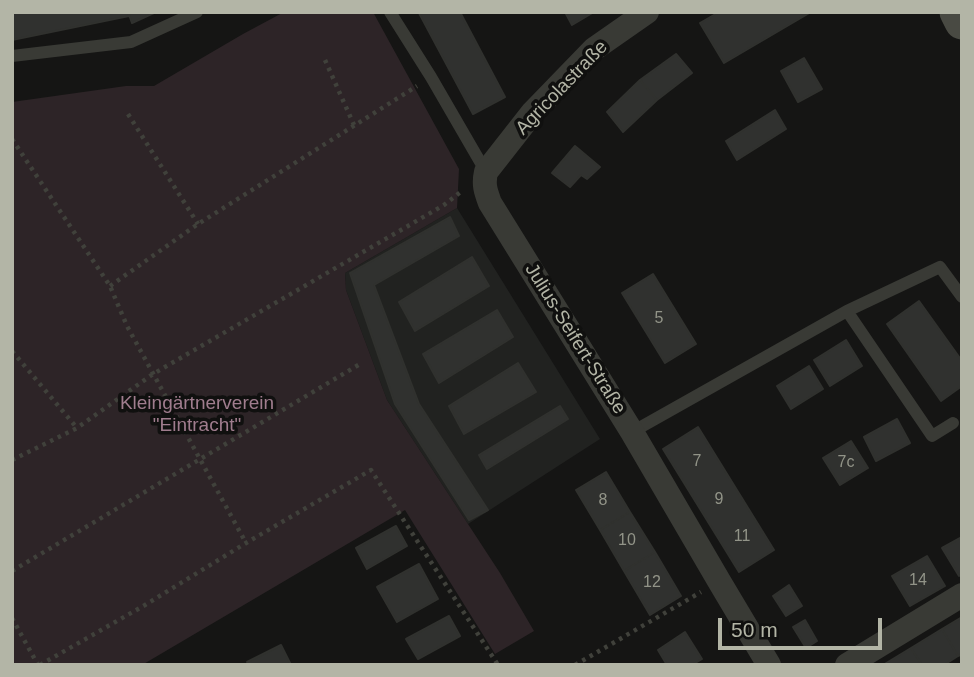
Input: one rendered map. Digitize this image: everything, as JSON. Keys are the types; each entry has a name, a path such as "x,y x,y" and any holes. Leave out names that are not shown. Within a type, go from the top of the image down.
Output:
{"main road":[{"path":"957,12 962,22"}],"street":[{"name":"Agricolastraße","path":"486,172 533,112 594,49 647,12"},
{"name":"Julius-Seifert-Straße","path":"486,172 485,190 491,203 632,432 769,665"},
{"path":"846,665 962,595"}],"lane":[{"path":"12,56 131,42 197,12"},
{"name":"Julius-Seifert-Straße","path":"390,12 486,172"},
{"path":"632,432 846,311 940,267 962,297"},
{"path":"846,311 932,436 953,422"}],"path":[{"path":"325,60 354,125"},
{"path":"110,286 198,224 430,77"},
{"path":"128,114 198,224"},
{"path":"12,139 110,286 127,326 246,543"},
{"path":"12,460 77,428 153,374 444,205 486,172"},
{"path":"12,351 77,428"},
{"path":"12,571 360,364"},
{"path":"12,618 39,665 371,470 498,665"},
{"path":"575,665 719,581"}],"shaded area":[{"path":"457,208 600,439 468,524 387,400 346,290 345,273"}],"green space":[{"name":"Kleingärtnerverein \"Eintracht\"","path":"284,12 373,12 459,169 457,208 345,273 346,290 387,400 500,573 534,631 495,654 405,510 142,665 12,665 12,102 126,86 154,86"}],"building":[{"path":"12,12 128,12 129,16 12,40"},
{"path":"128,12 156,12 132,23"},
{"path":"460,12 505,97 473,114 419,13"},
{"path":"565,12 594,12 572,25"},
{"path":"719,12 811,12 724,63 700,23"},
{"path":"676,54 692,73 657,100 640,80"},
{"path":"804,58 822,89 798,102 781,71"},
{"path":"640,80 657,100 623,132 607,112"},
{"path":"775,110 786,129 737,160 726,141"},
{"path":"575,146 600,167 587,179 581,175 570,187 552,173"},
{"path":"450,217 459,236 374,285 419,404 488,510 469,520 395,404 350,273"},
{"path":"472,257 489,286 415,331 399,302"},
{"path":"653,274 696,344 665,363 622,293"},
{"path":"919,301 962,361 962,386 941,401 887,324"},
{"path":"497,310 513,337 439,383 423,354"},
{"path":"846,340 862,366 830,386 814,360"},
{"path":"518,363 536,392 464,434 449,406"},
{"path":"809,366 823,389 791,409 777,386"},
{"path":"560,406 568,419 487,469 479,455"},
{"path":"897,419 910,443 876,461 864,437"},
{"path":"698,427 774,550 739,572 663,449"},
{"path":"851,441 868,468 840,485 823,458"},
{"path":"606,472 630,512 600,530 576,490"},
{"path":"630,512 655,552 624,571 600,530"},
{"path":"396,526 407,546 367,569 356,548"},
{"path":"962,537 962,574 959,576 942,548"},
{"path":"655,552 681,596 650,615 624,571"},
{"path":"927,556 945,586 910,606 892,576"},
{"path":"419,564 438,599 397,622 377,587"},
{"path":"789,585 802,606 786,616 773,596"},
{"path":"449,616 460,636 418,659 406,639"},
{"path":"962,617 962,654 958,656 942,629"},
{"path":"805,620 817,641 806,648 793,627"},
{"path":"942,629 958,656 944,665 922,665 911,648"},
{"path":"685,632 702,659 692,665 667,665 658,650"},
{"path":"281,645 291,665 249,665 247,662"},
{"path":"911,648 922,665 883,665"}]}
